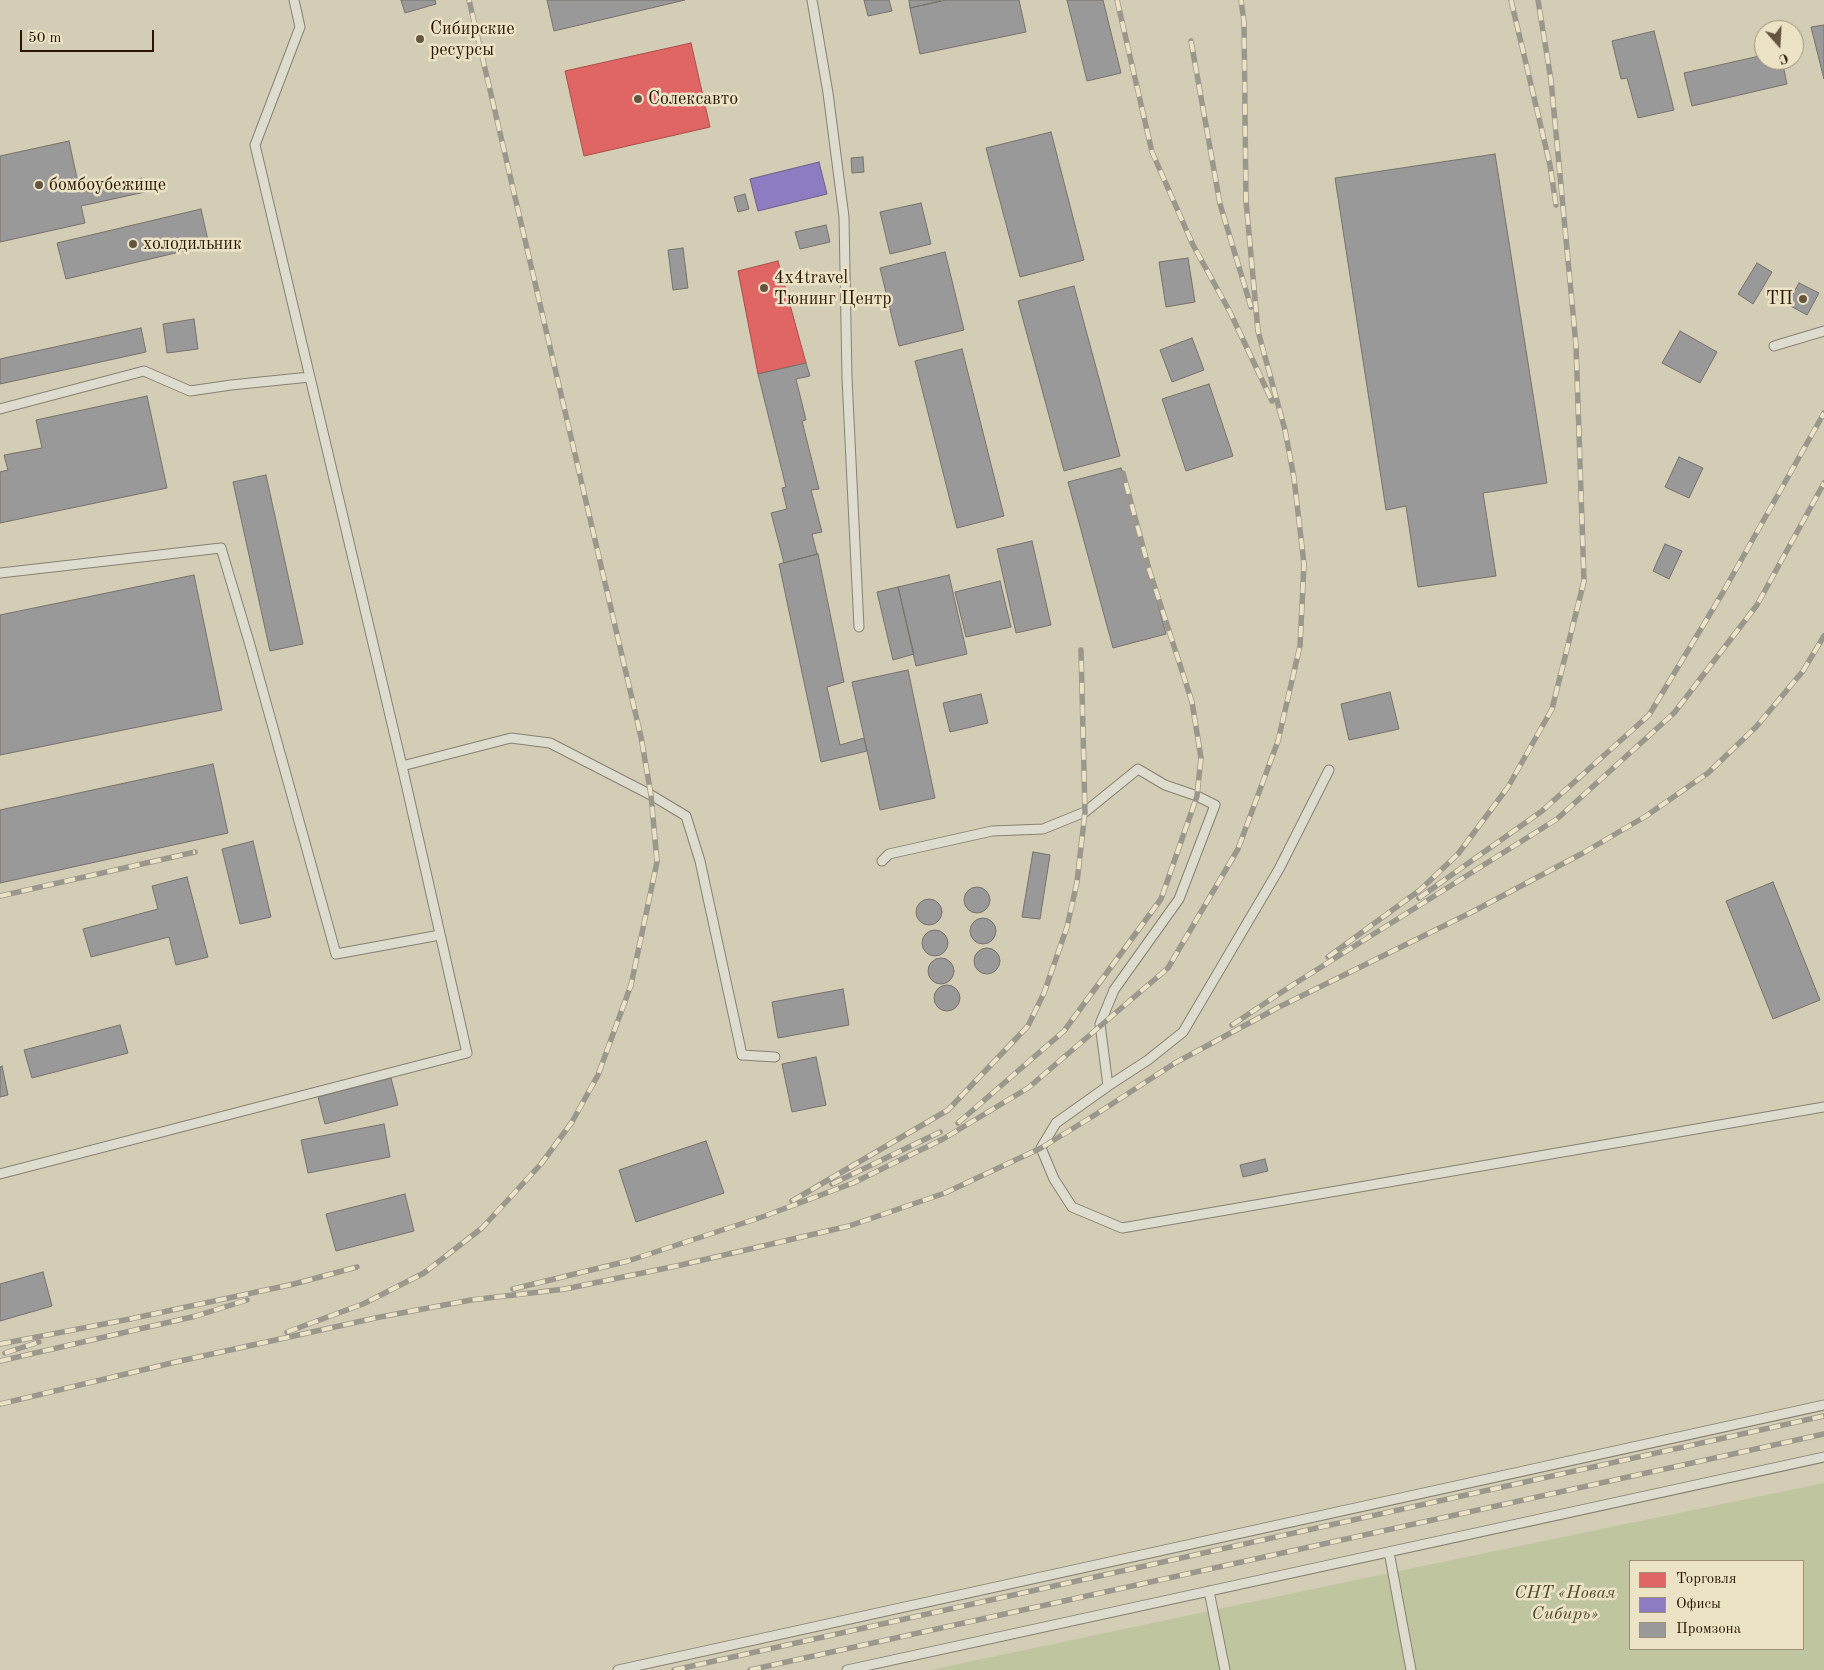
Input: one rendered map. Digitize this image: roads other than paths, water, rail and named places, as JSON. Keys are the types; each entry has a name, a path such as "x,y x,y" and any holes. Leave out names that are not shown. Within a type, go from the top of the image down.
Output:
{"lane":[{"path":"0,1174 467,1053 402,766 255,145 300,27 294,0"},
{"path":"812,0 828,93 844,218 847,378 860,627"},
{"path":"1774,346 1824,331"},
{"path":"0,409 144,372 190,391 310,377"},
{"path":"0,573 221,548 336,954 440,935"},
{"path":"402,766 511,738 550,743 651,795 686,816 700,862 742,1055 775,1057"},
{"path":"882,861 889,854 992,831 1043,829 1085,812 1138,770 1165,784 1215,805 1179,900 1114,990 1100,1024 1108,1086"},
{"path":"1329,770 1279,868 1183,1032 1148,1060 1056,1123 1041,1148 1054,1179 1072,1208 1122,1228 1824,1107"},
{"path":"618,1670 1824,1405"},
{"path":"847,1670 1824,1457"},
{"path":"1389,1552 1410,1670"},
{"path":"1209,1591 1224,1670"}],"railway":[{"path":"287,1332 363,1304 424,1273 482,1228 541,1164 572,1122 598,1075 631,985 657,862 651,795 641,737 469,0"},
{"path":"1117,0 1152,152 1193,245 1230,312 1272,401"},
{"path":"513,1289 628,1261 762,1217 853,1183 943,1139 1028,1088 1168,968 1238,849 1278,741 1300,646 1304,564 1294,478 1285,430 1258,331 1246,201 1244,22 1241,0"},
{"path":"1511,0 1550,165 1556,205"},
{"path":"1328,957 1420,890 1458,854 1508,787 1552,709 1584,581 1576,345 1551,80 1538,0"},
{"path":"1191,41 1220,204 1251,307"},
{"path":"1419,898 1542,811 1649,715 1722,594 1824,413"},
{"path":"958,1123 1064,1031 1161,899 1197,796 1201,758 1192,702 1149,569 1123,473"},
{"path":"1232,1025 1557,819 1674,713 1757,605 1824,483"},
{"path":"0,1404 180,1361 380,1317 471,1300 565,1289 681,1265 849,1226 945,1193 1041,1148 1175,1063 1279,1007 1472,912 1583,853 1646,816 1708,773 1756,727 1803,671 1824,636"},
{"path":"792,1201 948,1110 1028,1026 1044,993 1067,927 1077,882 1085,812 1081,650"},
{"path":"0,896 195,852"},
{"path":"832,1184 940,1132"},
{"path":"0,1344 294,1284 357,1267"},
{"path":"0,1361 196,1316 247,1300"},
{"path":"5,1353 39,1342"},
{"path":"674,1670 1824,1416"},
{"path":"750,1670 1824,1434"}],"place":[{"name":"Сибирские ресурсы","path":"420,39"},
{"name":"Солексавто","path":"638,99"},
{"name":"бомбоубежище","path":"39,185"},
{"name":"холодильник","path":"133,244"},
{"name":"4x4travel Тюнинг Центр","path":"764,288"},
{"name":"ТП","path":"1803,299"}],"park label":[{"name":"СНТ «Новая Сибирь»","path":"1565,1604"}]}
